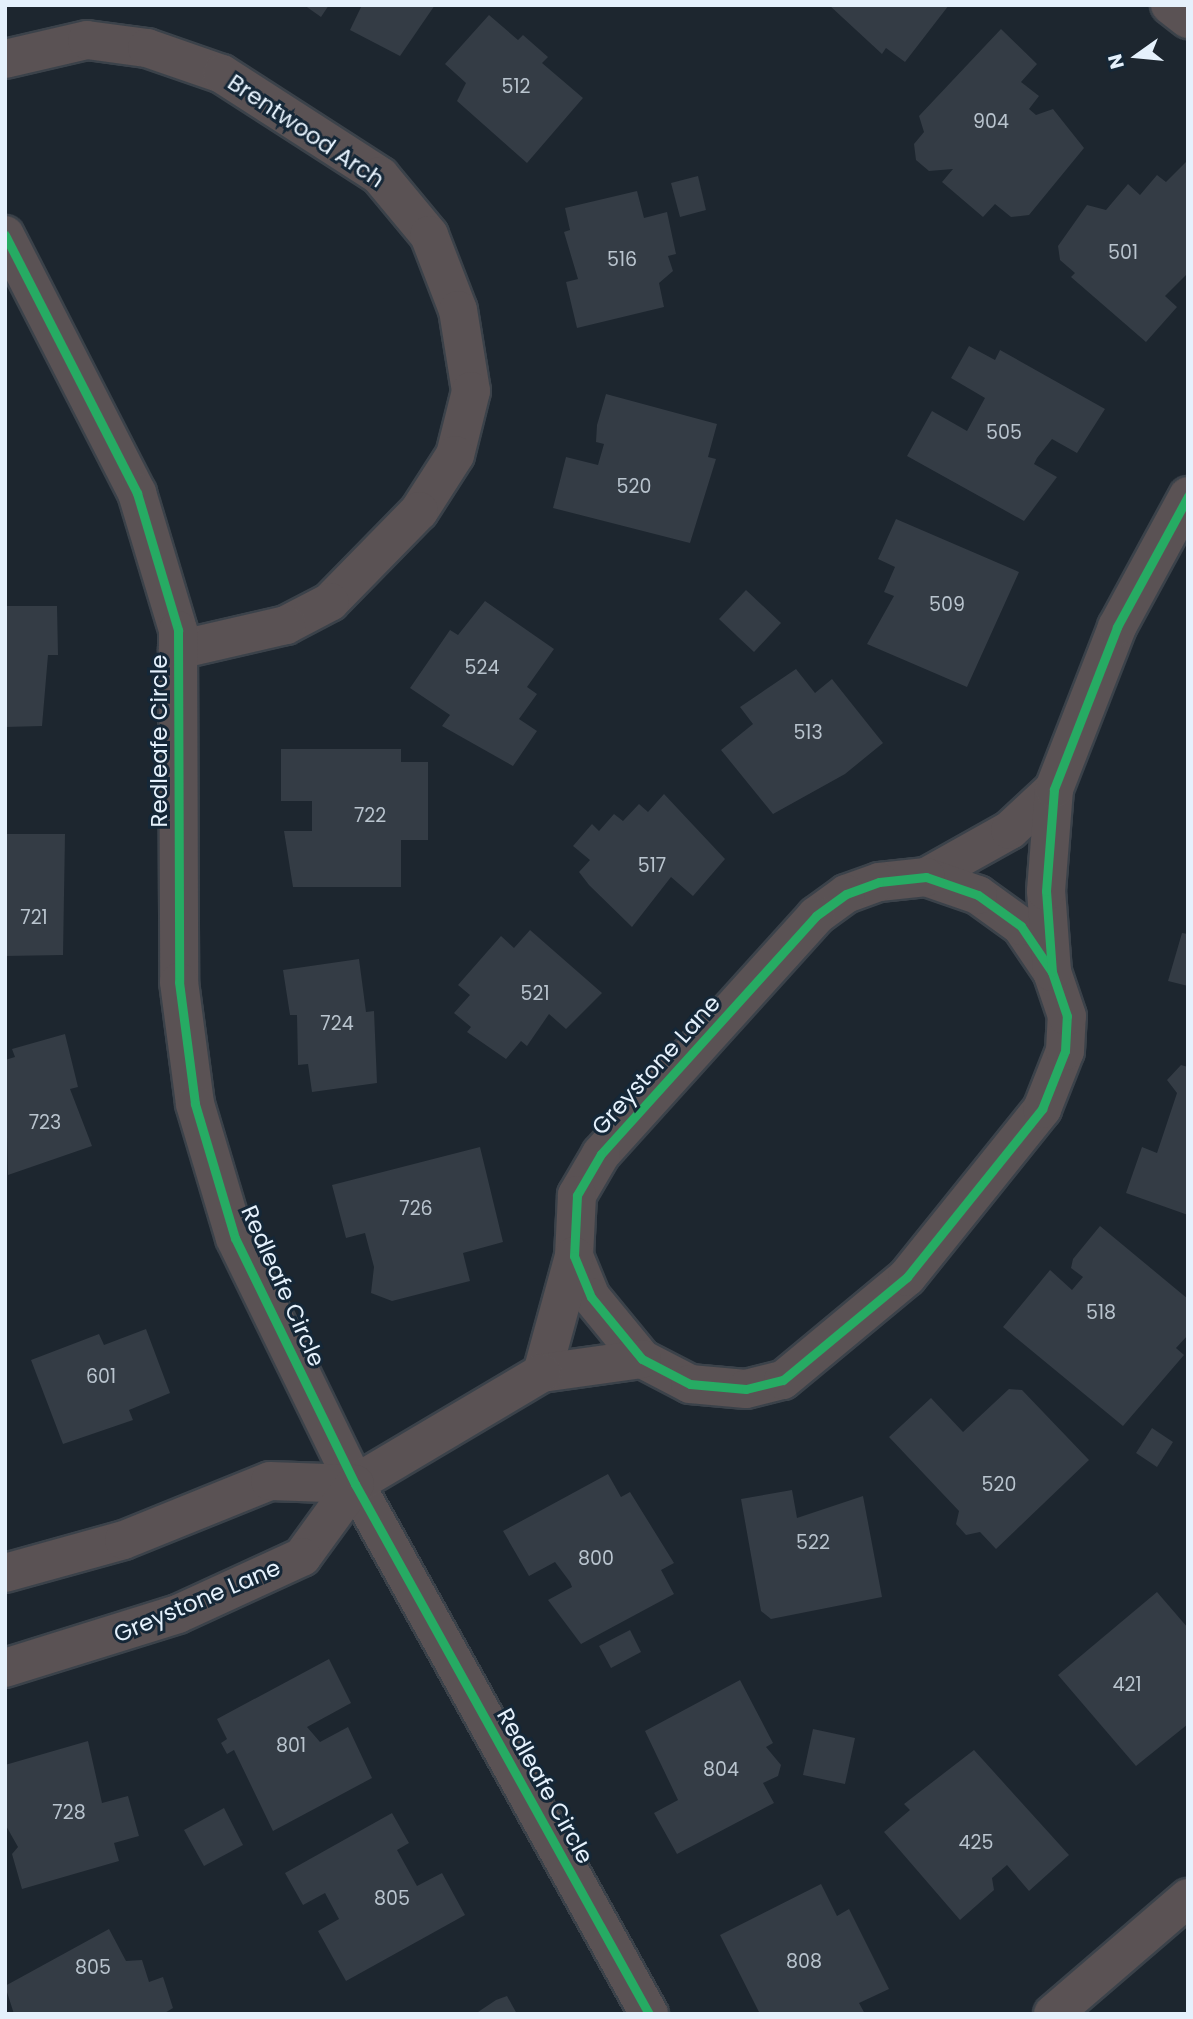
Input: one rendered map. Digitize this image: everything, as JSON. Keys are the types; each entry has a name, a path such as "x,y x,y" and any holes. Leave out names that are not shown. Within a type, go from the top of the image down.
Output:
{"street":[{"path":"1170,5 1188,19"},
{"name":"Brentwood Arch","path":"5,60 87,40 147,48 222,74 380,176 429,235 458,310 471,391 455,455 419,511 330,603 286,625 178,650"},
{"name":"Redleafe Circle","path":"5,235 137,493 178,630 179,982 195,1104 235,1238 355,1484 649,2014"},
{"name":"Greystone Lane","path":"575,1256 591,1297 642,1359 690,1384 746,1389 783,1380 907,1277 1042,1109 1065,1051 1067,1016 1052,972 1046,891 1054,789 1117,627 1188,496"},
{"name":"Greystone Lane","path":"542,1373 575,1256 577,1195 601,1154 816,916 846,894 879,882 926,877 1010,830 1054,789"},
{"name":"Greystone Lane","path":"926,877 978,895 1021,926 1052,972"},
{"name":"Greystone Lane","path":"5,1668 178,1614 302,1557 355,1484 542,1373 642,1359"},
{"path":"5,1573 124,1541 270,1481 355,1484"},
{"path":"1053,2014 1188,1898"}],"building":[{"path":"304,5 329,5 321,17"},
{"path":"362,5 435,5 400,56 350,30"},
{"path":"829,5 949,5 905,62 886,48 882,54"},
{"path":"489,15 518,40 523,35 548,57 542,63 583,98 527,163 457,101 466,83 445,64"},
{"path":"1001,29 1037,64 1021,82 1039,96 1029,109 1036,115 1053,109 1084,148 1029,215 1011,217 995,204 983,217 942,182 953,169 929,171 916,160 914,144 924,132 919,116"},
{"path":"1188,160 1188,273 1165,296 1177,307 1146,342 1071,277 1075,273 1060,260 1058,246 1087,205 1106,210 1128,184 1140,195 1157,175 1166,182"},
{"path":"698,176 706,210 680,217 671,183"},
{"path":"637,191 644,218 667,212 676,254 668,256 673,271 659,283 664,307 577,328 566,282 578,279 564,232 570,230 565,208"},
{"path":"969,346 995,360 1000,350 1105,409 1077,453 1052,439 1037,458 1034,464 1057,477 1024,521 907,456 932,411 967,431 985,398 951,378"},
{"path":"606,394 717,424 708,457 716,459 690,543 553,508 566,457 598,465 604,444 596,442 597,425"},
{"path":"896,519 1019,572 967,687 867,644 894,596 884,592 895,567 878,559"},
{"path":"746,590 781,623 754,652 719,619"},
{"path":"485,601 554,649 527,687 537,694 519,719 537,731 513,766 442,726 450,715 410,688 450,630 458,635"},
{"path":"5,606 57,606 58,655 48,655 42,726 5,727"},
{"path":"796,669 815,693 832,679 883,743 845,774 773,814 721,750 753,724 740,707"},
{"path":"281,749 401,749 401,762 428,762 428,840 401,840 401,887 293,887 284,831 312,831 312,801 281,801"},
{"path":"664,794 725,859 693,896 671,877 632,927 579,872 590,860 573,846 592,824 599,831 614,814 623,821 639,804 648,812"},
{"path":"5,834 65,834 63,955 5,956"},
{"path":"530,930 602,993 566,1029 549,1014 527,1046 521,1041 506,1059 467,1032 471,1027 454,1013 470,995 458,985 501,936 514,948"},
{"path":"1182,933 1188,934 1188,986 1168,981"},
{"path":"359,959 366,1012 374,1011 377,1083 312,1092 308,1064 298,1065 297,1015 290,1015 283,970"},
{"path":"65,1034 78,1087 70,1089 92,1146 8,1175 5,1060 15,1057 12,1049"},
{"path":"1181,1065 1188,1067 1188,1215 1126,1193 1142,1147 1157,1153 1177,1093 1167,1080"},
{"path":"480,1147 503,1242 463,1253 470,1281 392,1301 371,1293 374,1267 365,1233 346,1238 332,1185"},
{"path":"1100,1226 1188,1299 1188,1335 1176,1348 1184,1355 1123,1426 1003,1327 1050,1270 1072,1290 1083,1277 1071,1268 1073,1259"},
{"path":"146,1329 170,1393 129,1410 133,1420 63,1444 31,1360 99,1334 104,1345"},
{"path":"1009,1389 1022,1390 1089,1460 996,1549 980,1532 966,1535 956,1524 959,1511 889,1437 931,1398 963,1432"},
{"path":"1152,1428 1173,1442 1157,1467 1136,1453"},
{"path":"608,1474 621,1497 630,1492 674,1563 661,1570 674,1594 581,1644 548,1600 572,1587 570,1582 555,1562 529,1576 503,1531"},
{"path":"792,1490 797,1518 863,1496 882,1597 771,1619 761,1611 741,1499"},
{"path":"1157,1592 1188,1628 1188,1724 1136,1766 1058,1675"},
{"path":"630,1630 641,1652 611,1668 599,1646"},
{"path":"329,1659 351,1703 307,1727 320,1742 348,1727 372,1778 273,1831 234,1750 227,1754 221,1743 227,1739 217,1719"},
{"path":"740,1680 773,1743 766,1747 781,1765 778,1776 763,1783 774,1803 677,1854 654,1813 678,1800 645,1731"},
{"path":"813,1729 855,1738 845,1784 803,1775"},
{"path":"88,1741 102,1803 128,1796 139,1836 114,1843 119,1861 22,1889 12,1854 18,1847 5,1824 5,1765"},
{"path":"974,1750 1069,1855 1029,1891 1007,1865 992,1878 994,1890 960,1920 884,1832 910,1810 904,1804"},
{"path":"224,1808 243,1845 204,1866 184,1830"},
{"path":"392,1813 409,1843 397,1850 417,1886 442,1873 465,1915 346,1981 318,1931 339,1919 325,1893 303,1905 285,1873"},
{"path":"821,1884 837,1916 849,1909 889,1989 859,2003 865,2014 760,2014 720,1935"},
{"path":"109,1929 126,1961 142,1960 149,1982 163,1977 173,2008 163,2014 14,2014 5,1986"},
{"path":"507,1996 517,2014 475,2014 496,2000"}],"cycle path":[{"path":"5,235 137,493 178,630 179,982 195,1104 235,1238 355,1484 649,2014"},
{"path":"1052,972 1021,926 978,895 926,877 879,882 846,894 816,916 601,1154 577,1195 574,1256 591,1297 642,1359 690,1384 746,1389 783,1380 907,1277 1042,1109 1065,1051 1067,1016 1052,972 1046,891 1054,789 1117,627 1188,496"}]}
